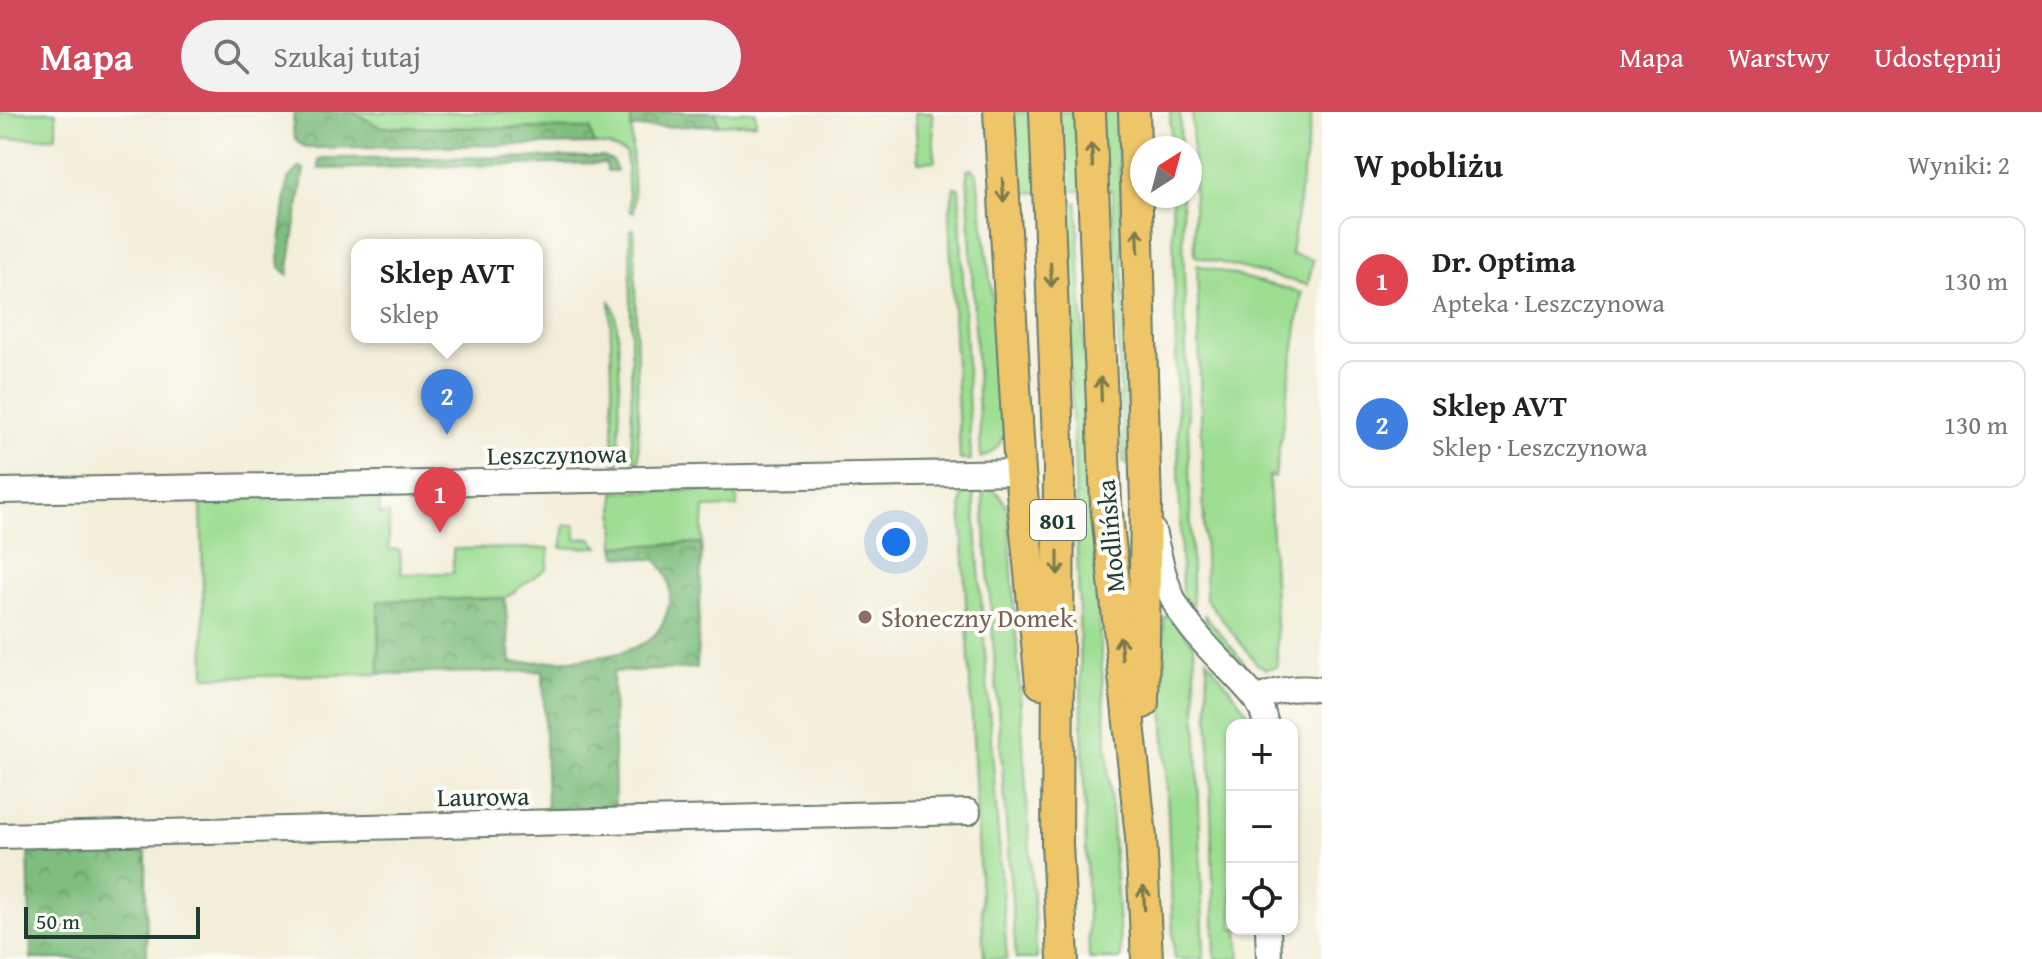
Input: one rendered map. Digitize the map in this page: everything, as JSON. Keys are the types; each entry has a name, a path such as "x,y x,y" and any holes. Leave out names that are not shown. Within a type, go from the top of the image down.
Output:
{"main road":[{"path":"999,112 1020,472 1057,844"},
{"name":"Modlińska","path":"1045,112 1059,467 1057,844 1063,959"},
{"name":"Modlińska","path":"1090,112 1106,504 1141,837 1147,959"},
{"name":"Modlińska","path":"1134,112 1146,505 1141,837"}],"street":[{"name":"Leszczynowa","path":"0,491 1020,472"},
{"path":"1146,505 1161,566 1175,603 1200,638 1256,699 1264,719"},
{"path":"1256,699 1288,690 1322,690"},
{"name":"Laurowa","path":"0,836 968,812"},
{"path":"1268,935 1269,959"}],"green space":[{"path":"0,112 56,112 56,137 0,139"},
{"path":"294,112 353,112 380,127 590,129 594,144 310,148 296,139"},
{"path":"353,112 631,112 634,212 630,212 626,153 594,144 589,129 380,127"},
{"path":"631,112 715,112 719,125 631,128"},
{"path":"715,112 756,112 756,123 719,125"},
{"path":"915,112 932,112 935,161 918,162"},
{"path":"1013,112 1118,112 1128,463 1123,462 1112,190 1018,193"},
{"path":"1170,112 1180,112 1181,136 1171,136"},
{"path":"1192,112 1312,112 1291,254 1313,260 1308,285 1195,256 1194,208 1202,208 1202,136 1192,136"},
{"path":"603,157 613,161 617,171 607,171 606,163 319,169 319,159 324,158"},
{"path":"300,167 304,169 288,275 280,267 279,251 288,179"},
{"path":"971,169 977,174 1005,432 996,448 981,458 967,170"},
{"path":"954,187 959,188 971,460 960,460 949,216"},
{"path":"1077,202 1092,515 1121,959 1089,959 1075,475 1062,203"},
{"path":"1172,208 1182,208 1193,612 1182,594"},
{"path":"634,229 639,462 635,462 632,452 630,230"},
{"path":"1197,265 1302,293 1275,477 1269,476 1277,667 1266,669 1257,664 1206,599"},
{"path":"610,301 619,348 619,463 614,463"},
{"path":"973,485 1007,959 984,959 961,503 963,494"},
{"path":"982,487 995,491 1008,508 1037,959 1016,959"},
{"path":"730,490 737,498 737,507 704,508 702,543 615,546 614,492"},
{"path":"381,495 379,514 389,514 389,549 400,550 401,574 453,573 453,549 549,548 547,568 505,598 378,601 379,674 205,677 201,498"},
{"path":"565,525 576,525 576,539 591,538 599,547 561,548"},
{"path":"702,543 697,668 613,672 615,807 547,809 543,671 379,674 378,601 505,598 511,663 599,657 633,648 651,638 661,625 669,605 670,586 667,575 656,560 617,556 615,546"},
{"path":"1205,615 1246,665 1245,670 1206,631"},
{"path":"1171,616 1194,645 1204,959 1174,959 1163,700 1164,617"},
{"path":"1207,659 1250,719 1226,719 1226,935 1238,935 1240,959 1215,959"},
{"path":"146,852 147,959 31,959 28,853"}],"place":[{"name":"Sklep AVT","path":"447,435"},
{"name":"Dr. Optima","path":"440,533"},
{"name":"Słoneczny Domek","path":"865,617"}]}
